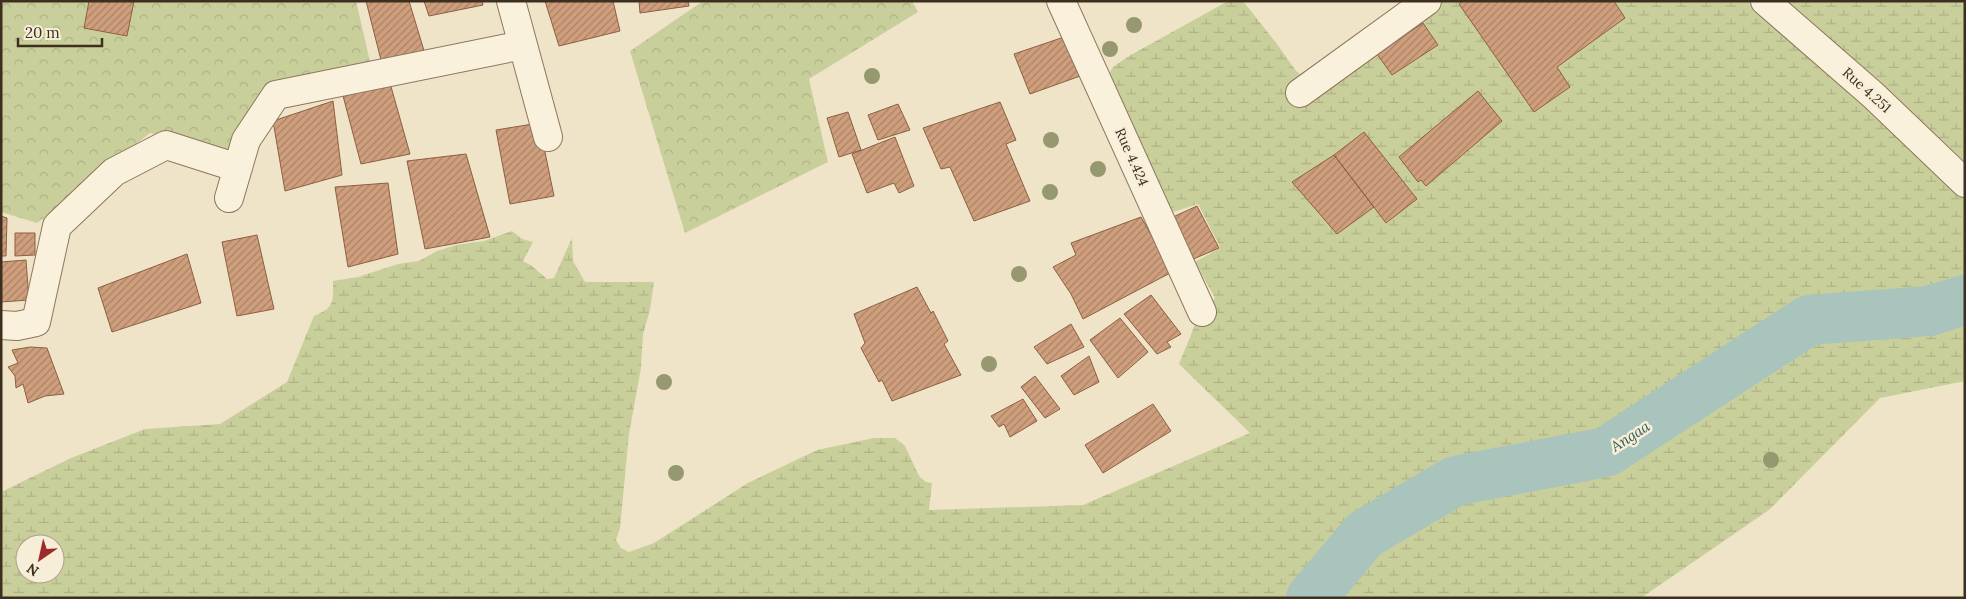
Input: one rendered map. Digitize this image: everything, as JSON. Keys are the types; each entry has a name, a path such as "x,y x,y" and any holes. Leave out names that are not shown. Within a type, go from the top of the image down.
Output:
{"street":[{"path":"511,1 548,137"},
{"path":"1300,93 1427,1"},
{"name":"Rue 4.251","path":"1765,1 1873,94 1965,183"},
{"name":"Rue 4.424","path":"1062,2 1202,312"},
{"path":"229,198 246,140 276,95 522,45"},
{"path":"1,325 17,326 36,322 57,226 114,172 166,145 238,168"}],"green space":[{"path":"1,1 356,1 371,66 274,82 227,151 150,133 37,223 1,212"},
{"path":"703,1 912,1 918,12 809,79 828,162 685,233 630,51"},
{"path":"1228,1 1243,1 1300,74 1325,60 1411,1 1965,1 1965,381 1880,398 1769,510 1641,598 1,598 1,492 71,458 145,429 220,424 287,382 314,316 326,310 333,299 333,281 358,277 398,264 419,261 437,251 456,245 484,241 512,231 522,239 533,242 523,261 547,279 554,278 572,238 573,261 585,282 654,282 650,310 643,334 641,368 629,434 620,528 616,540 621,548 629,552 654,543 748,483 817,450 874,438 895,438 905,446 919,476 926,482 932,483 929,510 1083,505 1250,433 1179,364 1197,320 1215,298 1195,262 1220,247 1198,204 1173,212 1120,99 1110,72 1113,67 1129,56"}],"building":[{"path":"89,1 134,1 127,36 84,28"},
{"path":"366,1 409,1 425,54 381,60"},
{"path":"424,1 482,1 483,5 429,16"},
{"path":"545,1 613,1 620,31 559,46"},
{"path":"639,1 688,1 689,6 640,13"},
{"path":"1463,1 1614,1 1625,18 1557,67 1570,87 1534,112 1459,4"},
{"path":"1423,23 1438,45 1392,75 1377,54"},
{"path":"1067,36 1083,75 1030,94 1014,54"},
{"path":"390,83 410,154 361,164 342,92"},
{"path":"1478,91 1502,121 1426,186 1421,180 1418,182 1399,157"},
{"path":"333,101 342,175 285,191 273,121"},
{"path":"1000,102 1016,140 1006,144 1030,201 974,221 950,167 941,169 923,128"},
{"path":"898,104 910,130 878,140 868,115"},
{"path":"848,112 861,150 839,157 827,118"},
{"path":"539,123 554,196 510,204 496,130"},
{"path":"1364,132 1417,199 1386,223 1334,155"},
{"path":"895,137 914,186 899,193 894,183 867,193 852,154"},
{"path":"466,154 490,237 425,249 407,161"},
{"path":"1334,155 1374,207 1337,234 1292,182"},
{"path":"388,183 398,254 348,267 335,187"},
{"path":"1197,206 1219,248 1191,260 1173,217"},
{"path":"1,216 7,218 6,256 1,256"},
{"path":"1141,217 1172,272 1083,319 1071,294 1053,267 1076,255 1071,243"},
{"path":"15,233 35,233 35,255 15,256"},
{"path":"257,235 274,309 237,316 222,242"},
{"path":"187,254 201,303 112,332 98,288"},
{"path":"26,260 29,300 1,302 1,262"},
{"path":"917,287 931,313 933,311 948,341 944,344 961,375 892,401 882,380 879,382 861,348 865,343 854,314"},
{"path":"1151,295 1181,334 1167,342 1171,347 1157,354 1124,314"},
{"path":"1120,318 1148,352 1118,378 1090,340"},
{"path":"1071,324 1084,347 1047,364 1034,347"},
{"path":"30,347 47,348 64,394 45,396 28,403 23,384 16,388 15,376 8,367 18,363 12,350"},
{"path":"1089,356 1099,382 1074,395 1061,376"},
{"path":"1035,376 1060,409 1045,418 1021,387"},
{"path":"1023,399 1037,421 1010,437 1004,424 999,427 991,416"},
{"path":"1153,404 1171,431 1103,473 1085,445"}],"waterway":[{"name":"Angaa","path":"1311,598 1365,534 1455,481 1606,452 1809,320 1929,311 1965,300"}]}
